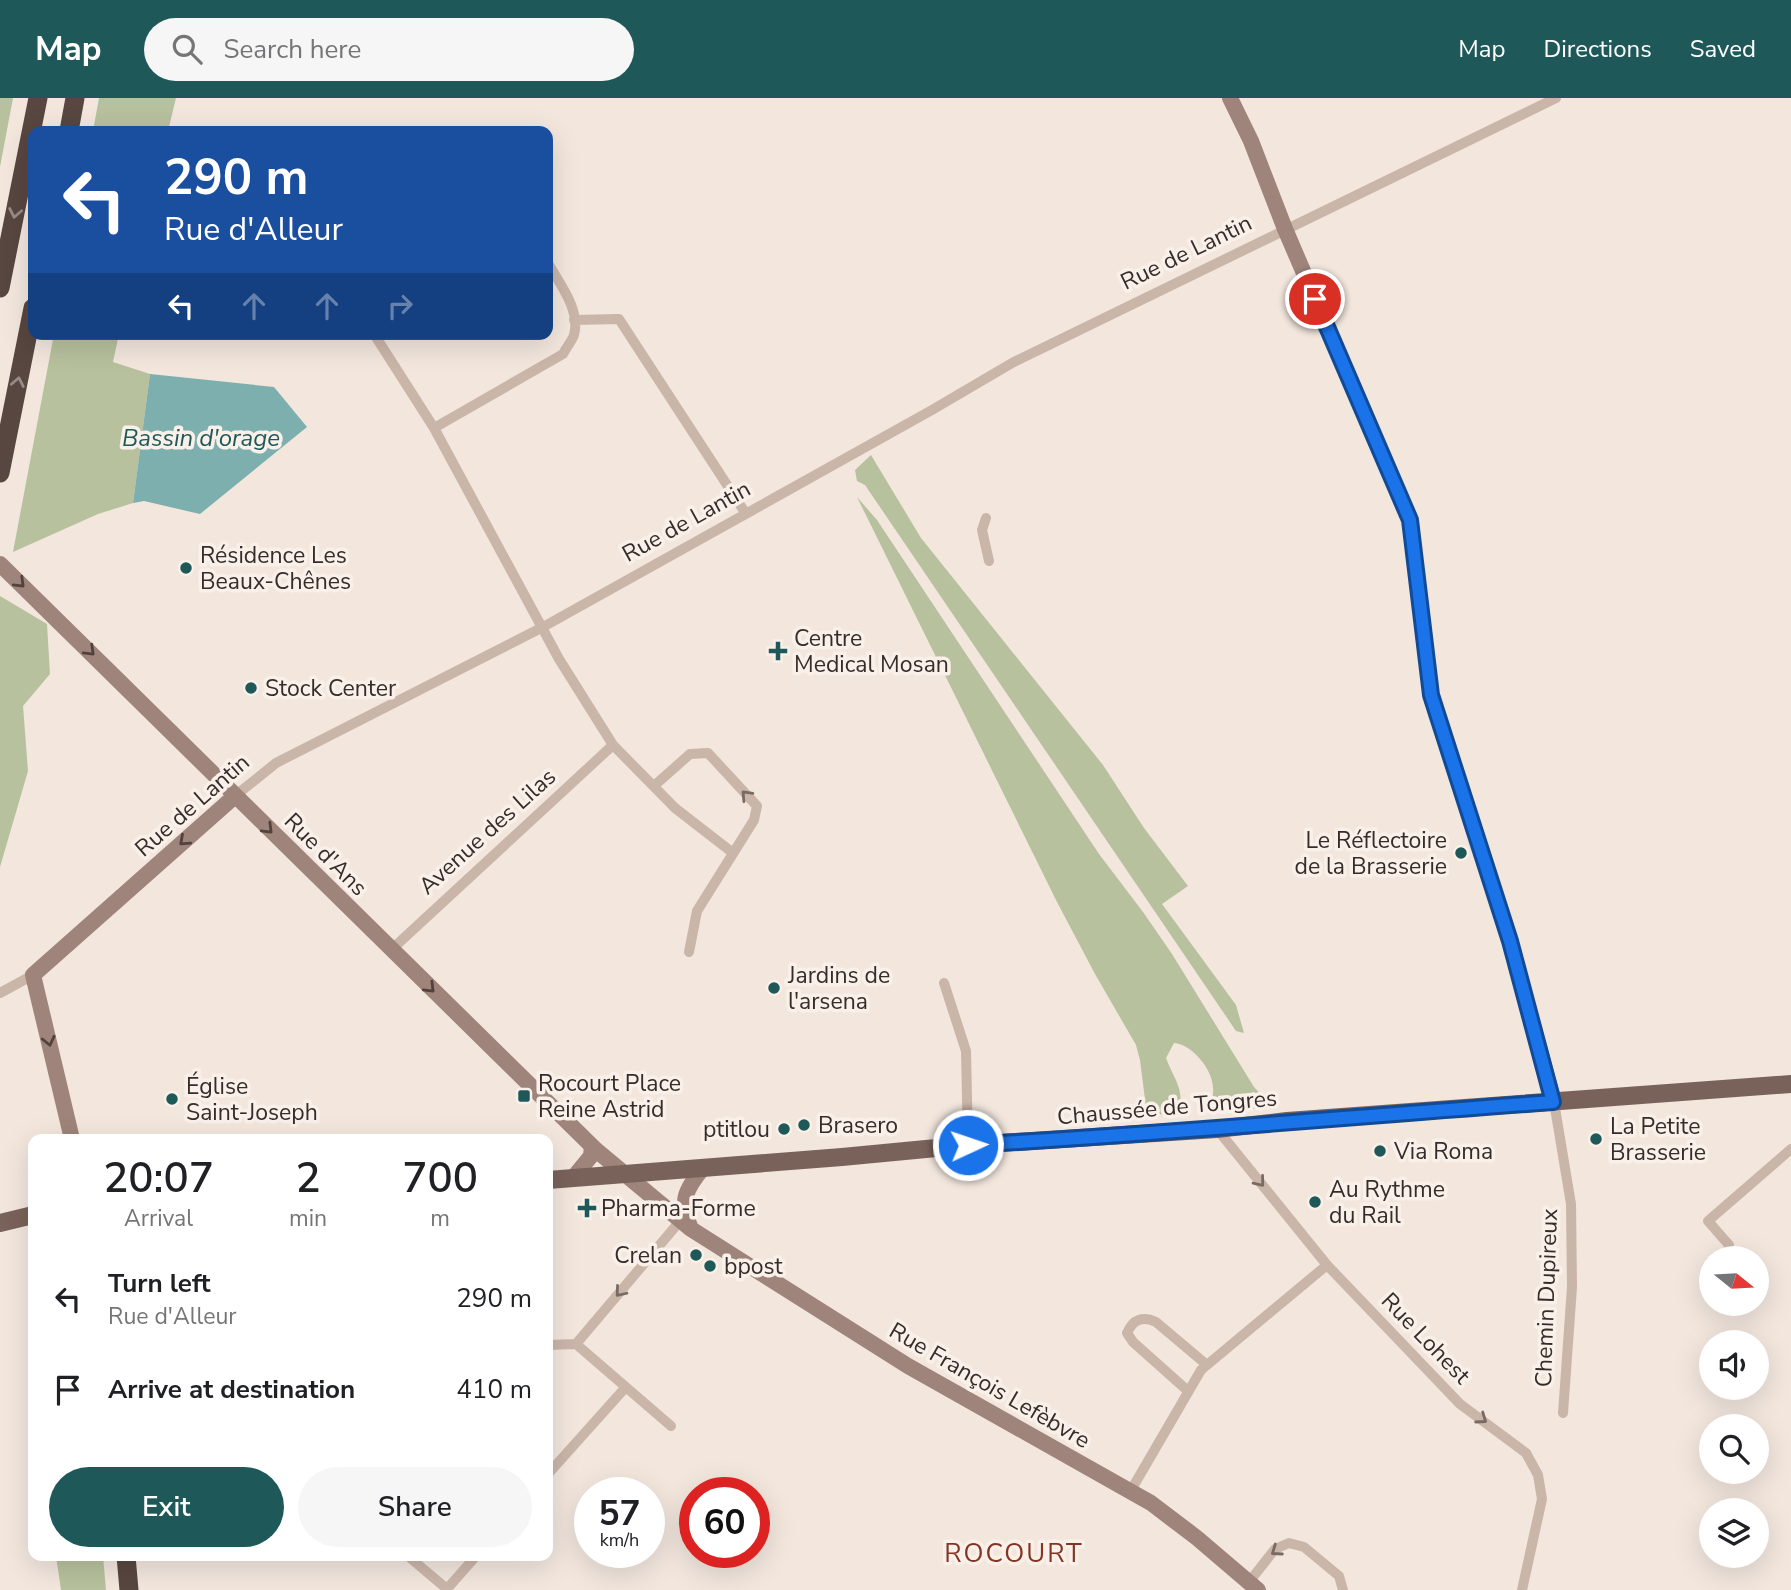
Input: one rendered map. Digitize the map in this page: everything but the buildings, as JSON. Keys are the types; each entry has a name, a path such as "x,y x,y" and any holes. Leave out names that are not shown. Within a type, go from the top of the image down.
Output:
{"highway":[{"path":"32,126 38,98"},
{"path":"70,126 75,98"},
{"path":"0,288 28,148"},
{"path":"0,473 28,332"},
{"path":"113,1561 116,1590"},
{"path":"126,1561 129,1590"}],"main road":[{"path":"1230,98 1251,141 1285,229 1410,520 1431,695 1510,941 1553,1102"},
{"name":"Rue d'Ans","path":"0,564 622,1174"},
{"name":"Rue de Lantin","path":"33,975 235,796"},
{"path":"33,975 71,1134"},
{"name":"Chaussée de Tongres","path":"553,1180 968,1145 1217,1129 1791,1084"},
{"path":"573,1178 591,1156 592,1146"},
{"path":"685,1225 684,1195 702,1168"},
{"name":"Rue François Lefèbvre","path":"622,1174 685,1225 908,1366 1172,1518 1254,1586"},
{"path":"3,1223 28,1216"},
{"path":"3,1223 28,1228"}],"street":[{"name":"Rue de Lantin","path":"235,796 276,763 542,627 1012,363 1556,98"},
{"path":"434,428 563,354 574,334 574,320 571,304 553,272"},
{"path":"574,320 619,319 746,514"},
{"path":"378,340 434,428 559,659 613,745 675,808 733,853"},
{"path":"986,518 982,530 989,561"},
{"name":"Avenue des Lilas","path":"391,950 613,745"},
{"path":"655,785 690,754 708,753 757,806 754,820 697,911 689,952"},
{"path":"0,993 33,975"},
{"path":"944,983 966,1051 968,1145"},
{"name":"Chemin Dupireux","path":"1553,1102 1571,1204 1572,1287 1563,1413"},
{"name":"Rue Lohest","path":"1217,1129 1327,1265 1460,1404 1526,1453 1538,1475 1542,1499 1522,1590"},
{"path":"1729,1245 1708,1222 1791,1149"},
{"path":"553,1345 576,1343 685,1225"},
{"path":"1130,1492 1201,1370 1327,1265"},
{"path":"1188,1391 1133,1342 1127,1333 1130,1325 1135,1320 1148,1318 1156,1322 1206,1365"},
{"path":"576,1343 671,1426"},
{"path":"553,1468 625,1388"},
{"path":"1254,1586 1275,1549 1289,1543 1304,1547 1339,1576 1343,1590"},
{"path":"414,1561 447,1590 472,1561"}],"green space":[{"path":"0,98 13,98 0,167"},
{"path":"99,98 176,98 169,126 94,126"},
{"path":"53,340 118,340 113,362 150,374 133,503 98,514 13,552"},
{"path":"871,455 921,538 1103,765 1144,828 1188,886 1162,904 1236,1005 1244,1033 1236,1031 865,485 857,481 855,470"},
{"path":"857,497 877,520 1099,854 1172,954 1254,1087 1274,1108 1210,1111 1212,1081 1205,1066 1188,1048 1174,1043 1166,1058 1180,1092 1176,1114 1147,1115 1136,1045 1057,902"},
{"path":"0,596 47,624 50,674 23,706 28,771 0,867"},
{"path":"57,1561 103,1561 106,1590 61,1590"}],"water":[{"name":"Bassin d'orage","path":"150,374 274,387 307,427 200,514 144,501 133,503"}],"place":[{"name":"Résidence Les Beaux-Chênes","path":"186,568"},
{"name":"Centre Medical Mosan","path":"778,651"},
{"name":"Stock Center","path":"251,688"},
{"name":"Le Réflectoire de la Brasserie","path":"1461,853"},
{"name":"Jardins de l'arsena","path":"774,988"},
{"name":"Rocourt Place Reine Astrid","path":"524,1096"},
{"name":"Église Saint-Joseph","path":"172,1099"},
{"name":"Brasero","path":"804,1125"},
{"name":"ptitlou","path":"784,1129"},
{"name":"La Petite Brasserie","path":"1596,1139"},
{"name":"Via Roma","path":"1380,1151"},
{"name":"Au Rythme du Rail","path":"1315,1202"},
{"name":"Pharma-Forme","path":"587,1208"},
{"name":"Crelan","path":"696,1255"},
{"name":"bpost","path":"710,1266"}],"district":[{"name":"ROCOURT","path":"1014,1553"}],"route":[{"path":"968,1145 1194,1131 1553,1102 1510,941 1431,695 1410,520 1315,299"}]}
